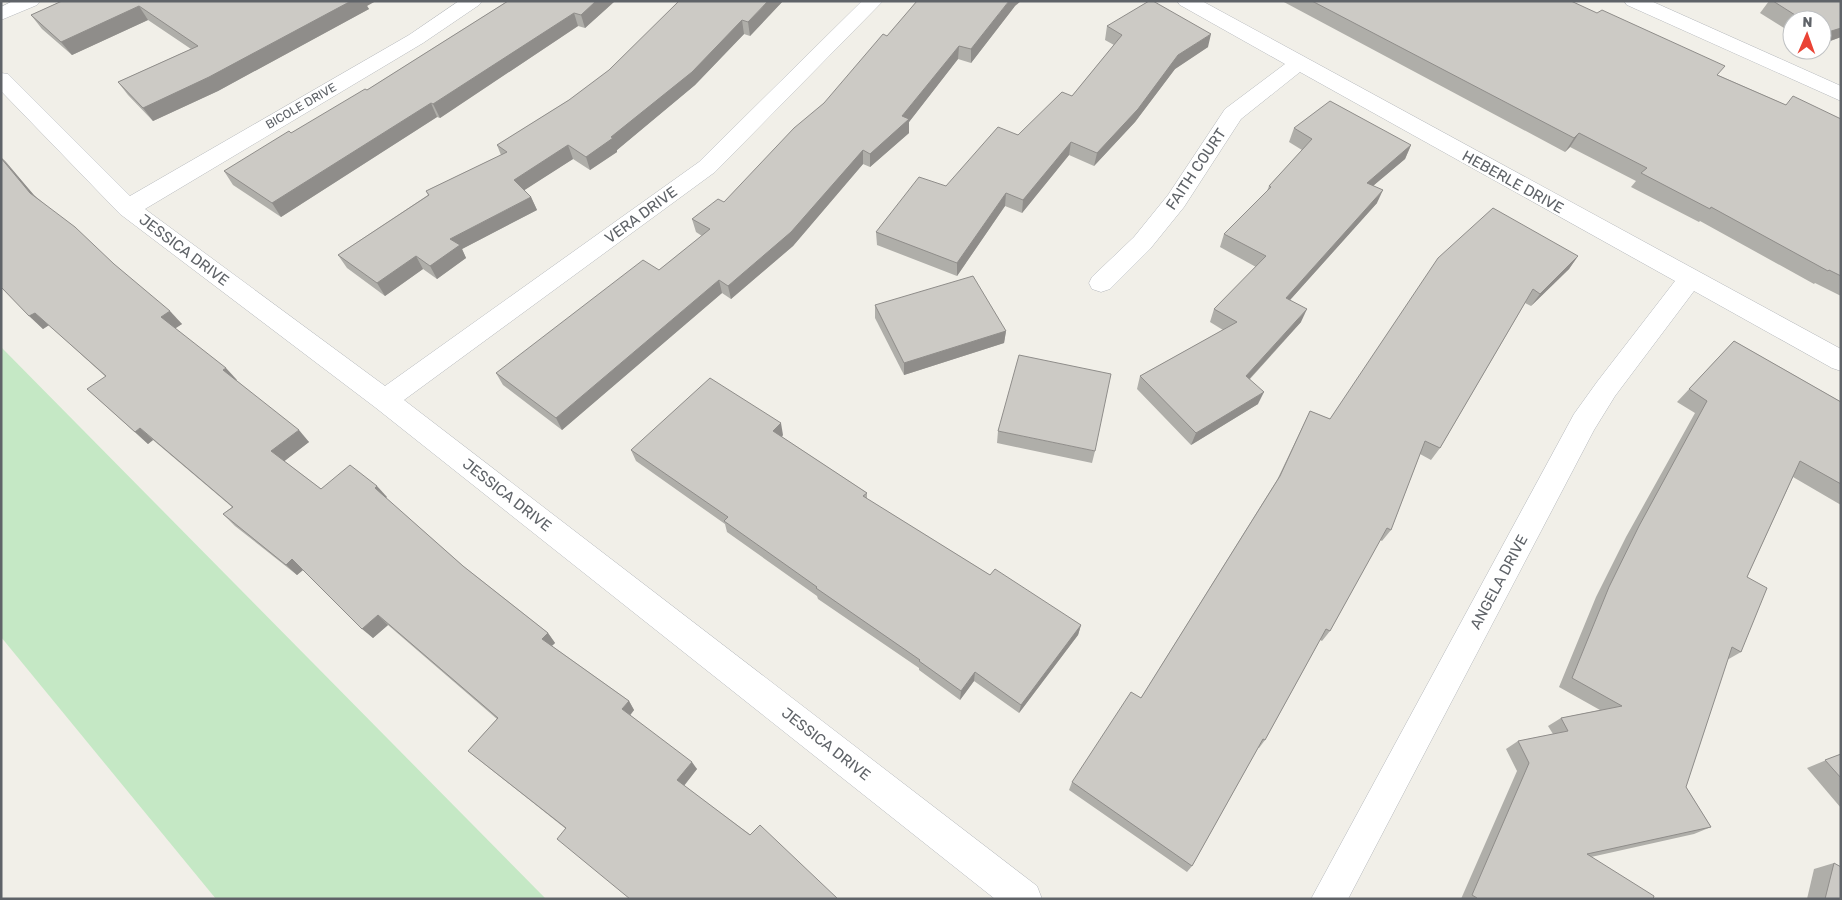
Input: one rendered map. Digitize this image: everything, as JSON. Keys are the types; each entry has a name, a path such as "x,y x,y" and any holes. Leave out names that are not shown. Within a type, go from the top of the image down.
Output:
{"street":[{"path":"1,14 30,1"},
{"name":"BICOLE DRIVE","path":"128,208 416,39 472,1"},
{"name":"VERA DRIVE","path":"385,400 707,167 873,1"},
{"name":"HEBERLE DRIVE","path":"1187,1 1841,361"},
{"path":"1634,1 1841,94"},
{"path":"1662,14 1680,1"},
{"name":"FAITH COURT","path":"1101,283 1142,243 1176,201 1233,114 1299,63"},
{"name":"JESSICA DRIVE","path":"1,79 128,208 385,400 1024,899"},
{"name":"ANGELA DRIVE","path":"1329,899 1584,422 1606,389 1690,279"}],"green space":[{"path":"1,347 546,899 216,899 1,637"}],"building":[{"path":"62,1 351,1 209,77 143,108 118,82 198,46 139,6 61,42 31,15"},
{"path":"508,1 596,1 581,15 574,13 433,104 431,103 272,203 224,171 289,131 291,133 365,89 367,90"},
{"path":"679,1 768,1 748,22 742,20 692,72 611,137 613,138 586,157 568,145 514,180 531,197 450,239 460,245 430,266 416,256 377,283 338,255 429,195 426,191 507,152 497,145 569,100 609,70"},
{"path":"917,1 1009,1 971,49 959,46 902,116 909,119 870,154 863,150 791,232 728,286 719,280 556,418 496,373 643,260 659,270 710,229 692,219 718,199 724,202 794,128 824,103 883,34 887,36"},
{"path":"1149,1 1153,1 1211,34 1178,55 1138,109 1097,153 1071,142 1023,200 1006,193 957,263 876,232 919,177 946,186 998,127 1018,135 1062,92 1072,96 1122,35 1107,26"},
{"path":"1312,1 1571,1 1597,13 1602,10 1725,66 1717,75 1786,105 1793,96 1841,119 1841,276 1828,271 1711,207 1710,209 1641,173 1647,168 1579,133 1574,138"},
{"path":"1773,1 1841,1 1841,28 1832,31 1832,10 1787,10"},
{"path":"1330,101 1411,145 1367,183 1383,190 1286,298 1307,309 1246,376 1264,392 1196,433 1140,376 1237,322 1214,309 1266,256 1224,234 1271,187 1269,186 1312,139 1294,128"},
{"path":"1,158 30,193 75,227 114,264 170,311 161,317 226,368 223,370 299,430 271,451 321,489 350,465 377,486 375,488 463,566 548,633 542,639 629,701 622,709 692,762 677,780 750,835 760,825 838,899 630,899 557,839 566,828 468,751 498,718 378,615 362,629 292,559 286,565 223,514 233,507 140,428 135,432 87,389 106,376 35,313 29,316 1,287"},
{"path":"1493,208 1578,256 1540,294 1533,289 1440,448 1425,441 1391,530 1387,528 1330,631 1326,629 1265,740 1263,739 1192,866 1072,782 1131,692 1141,698 1280,476 1310,411 1330,419 1438,258"},
{"path":"973,276 1006,331 904,363 875,305"},
{"path":"1734,341 1841,402 1841,484 1800,461 1747,577 1767,588 1741,652 1732,647 1686,787 1711,827 1587,854 1654,896 1653,899 1477,899 1472,895 1529,763 1518,741 1568,731 1561,718 1622,706 1572,678 1609,587 1639,526 1707,401 1689,389"},
{"path":"1019,355 1111,374 1095,451 998,431"},
{"path":"710,378 781,423 773,431 867,493 863,496 990,575 995,569 1081,625 1021,705 975,672 961,691 724,521 728,517 631,450"},
{"path":"1841,754 1841,778 1825,760"},
{"path":"1834,863 1841,867 1841,899 1825,899"}]}
